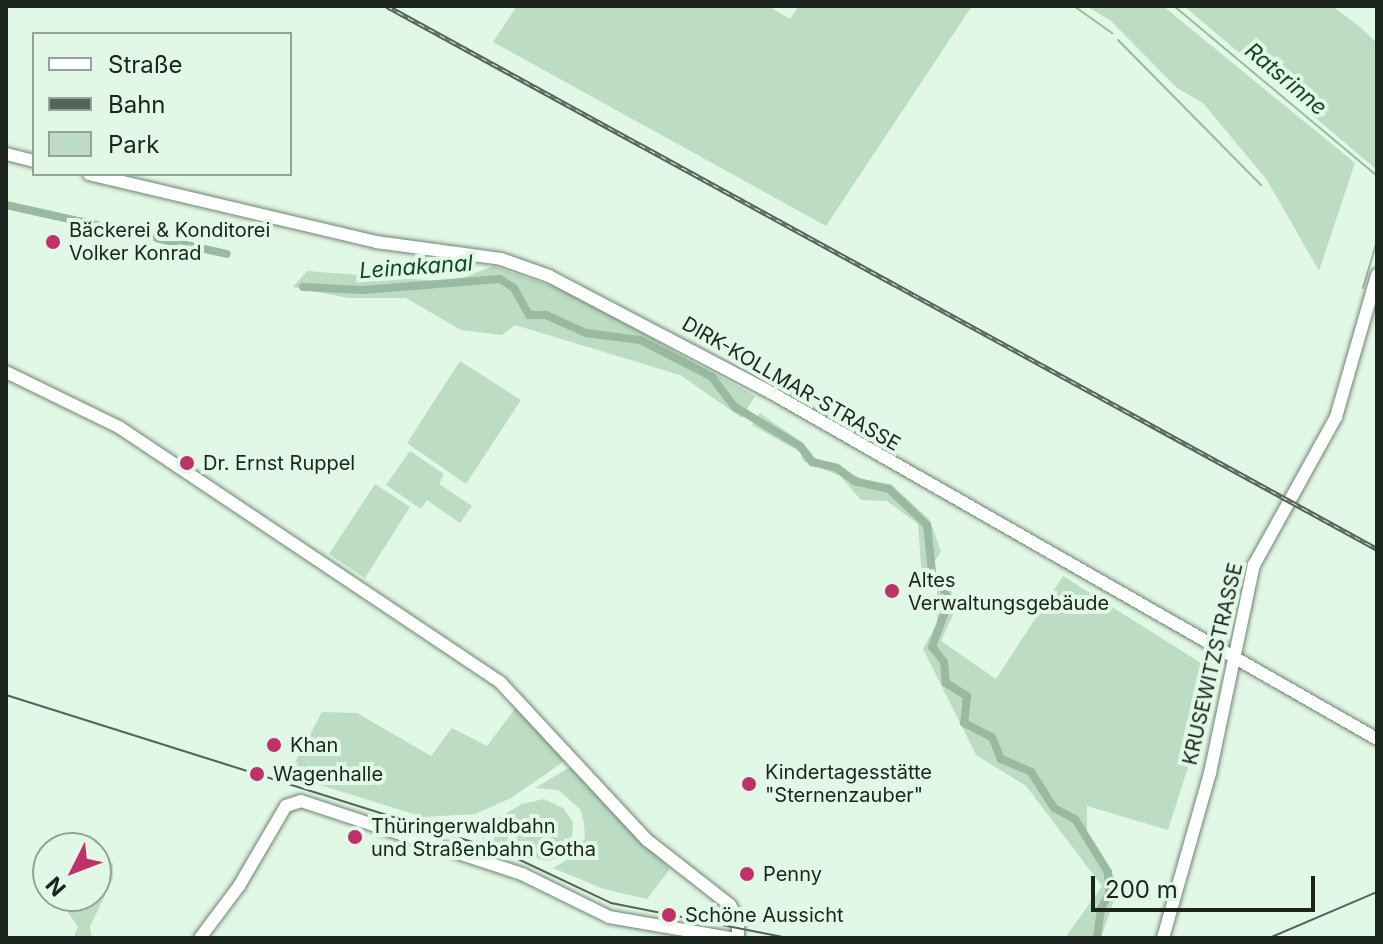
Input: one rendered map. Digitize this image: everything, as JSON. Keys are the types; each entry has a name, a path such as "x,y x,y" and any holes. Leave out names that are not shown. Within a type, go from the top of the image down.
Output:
{"street":[{"path":"6,154 32,160"},
{"name":"DIRK-KOLLMAR-STRASSE","path":"97,176 391,245 501,259 558,280 768,391 1233,660 1377,739"},
{"name":"KRUSEWITZSTRASSE","path":"1163,938 1210,773 1254,565 1336,417 1377,275"},
{"path":"6,372 119,427 500,682 647,840 730,905 738,921 738,938"},
{"path":"200,938 239,886 283,810 288,804 307,802 522,874 609,917 731,938"}],"green space":[{"path":"517,6 768,6 790,19 799,6 972,6 826,226 493,42"},
{"path":"1086,6 1163,6 1355,163 1319,271 1267,180 1203,103 1177,88 1111,21"},
{"path":"1184,6 1332,6 1360,27 1377,43 1377,170"},
{"path":"493,266 569,292 755,396 742,418 680,375 515,325 502,335 461,330 406,298 348,298 293,287 307,271 452,282"},
{"path":"460,361 521,400 466,484 407,443"},
{"path":"760,413 803,443 818,461 836,464 863,480 891,484 930,520 941,552 922,579 918,524 887,501 861,500 840,476 803,461 800,452 752,425"},
{"path":"410,451 444,474 439,484 472,506 460,523 427,500 421,509 386,485"},
{"path":"375,484 410,507 365,578 329,554"},
{"path":"946,572 956,608 941,641 996,679 1063,576 1209,668 1194,749 1168,830 1087,806 1087,831 1119,885 1101,938 1065,938 1102,886 1026,786 976,755 923,649 937,623 937,584"},
{"path":"517,706 566,760 511,798 475,814 423,817 288,775 322,712 357,713 431,756 452,728 487,746"},
{"path":"572,766 670,869 647,899 604,889 553,868 573,856 585,838 584,823 580,809 558,790 535,788"},
{"path":"544,799 563,808 573,822 572,842 562,856 547,861 483,843 483,827 522,804"},
{"path":"68,912 97,912 90,927 92,938 73,938 78,927"}],"waterway":[{"path":"1074,6 1112,33"},
{"name":"Ratsrinne","path":"1174,6 1377,176"},
{"path":"1118,40 1261,185"},
{"name":"Leinakanal","path":"6,205 227,254"},
{"path":"1363,288 1377,241"},
{"name":"Leinakanal","path":"303,287 363,290 500,279 514,288 529,315 546,315 586,333 640,340 712,377 735,407 800,446 812,462 837,468 854,481 889,489 927,525 932,571"},
{"name":"Leinakanal","path":"939,580 949,601 932,647 944,662 946,683 967,696 964,723 992,737 1001,759 1031,772 1054,808 1075,819 1108,872 1109,893 1101,909 1097,938"}],"tram line":[{"path":"6,695 501,851 611,903 787,938"},
{"path":"1269,938 1377,892"}],"railway":[{"path":"387,6 1377,549"}],"place":[{"name":"Bäckerei & Konditorei Volker Konrad","path":"53,242"},
{"name":"Dr. Ernst Ruppel","path":"187,463"},
{"name":"Altes Verwaltungsgebäude","path":"892,591"},
{"name":"Khan","path":"274,745"},
{"name":"Wagenhalle","path":"257,774"},
{"name":"Kindertagesstätte \"Sternenzauber\"","path":"749,784"},
{"name":"Thüringerwaldbahn und Straßenbahn Gotha","path":"355,837"},
{"name":"Penny","path":"747,874"},
{"name":"Schöne Aussicht","path":"669,915"}]}
